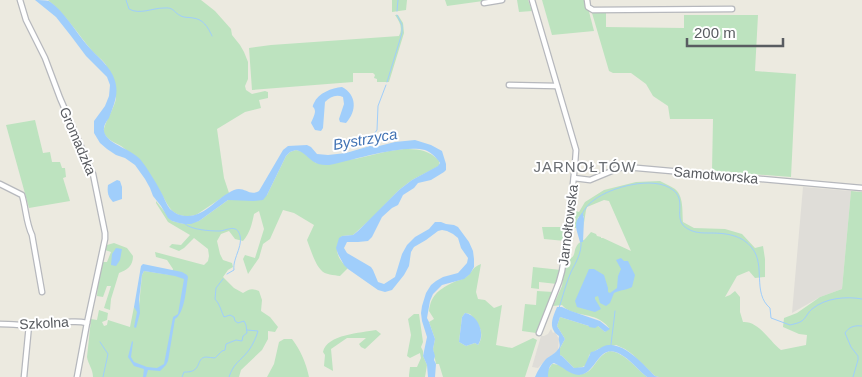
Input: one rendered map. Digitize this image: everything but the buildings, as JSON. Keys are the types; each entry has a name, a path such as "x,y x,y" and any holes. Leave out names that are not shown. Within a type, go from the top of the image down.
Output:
{"street":[{"name":"Gromadzka","path":"20,0 26,20 45,58 93,174 105,238 78,377"},
{"path":"484,3 502,0"},
{"name":"Jarnołtowska","path":"532,0 575,144 576,155 562,271 539,333"},
{"path":"587,0 588,7 592,10 732,9"},
{"path":"509,86 557,86"},
{"name":"Samotworska","path":"574,178 590,180 626,167 862,188"},
{"path":"0,184 22,195 32,235 42,292"},
{"name":"Szkolna","path":"0,324 41,326 73,321 87,323"},
{"path":"24,377 29,325"}],"shaded area":[{"path":"803,187 851,191 842,289 820,297 792,313"},
{"path":"551,329 559,339 558,350 538,368 532,367 541,336 548,334"}],"green space":[{"path":"48,0 201,0 215,11 231,29 232,35 240,45 248,62 246,90 252,94 268,92 268,98 259,100 261,108 245,112 217,129 224,178 229,193 196,215 182,216 171,210 159,190 128,152 104,133 116,98 106,65 61,12"},
{"path":"392,0 407,0 406,10 392,12"},
{"path":"445,0 483,0 483,1 447,6"},
{"path":"517,0 528,0 532,11 519,12"},
{"path":"542,0 586,0 594,31 552,35"},
{"path":"593,12 606,12 606,27 684,28 684,15 758,15 755,71 796,74 791,177 712,171 713,119 670,119 668,106 653,96 646,84 631,73 613,73 609,71"},
{"path":"395,15 398,15 403,23 404,33 389,82 377,82 373,73 353,73 353,82 252,90 249,48 399,36 401,30"},
{"path":"35,120 43,153 50,152 52,162 60,162 62,168 65,168 66,177 63,178 70,201 29,208 6,125"},
{"path":"404,149 428,152 438,160 439,166 412,180 399,190 353,235 342,236 337,249 341,261 348,268 340,276 325,273 319,267 307,240 314,225 294,213 283,210 270,239 263,244 259,258 248,274 243,259 245,255 255,258 264,229 259,211 254,214 249,232 243,241 235,239 229,231 221,234 217,241 220,254 223,260 232,263 233,267 223,277 234,288 243,293 251,289 259,291 262,300 261,311 270,317 278,327 275,332 268,331 268,339 262,350 241,370 239,377 93,377 87,357 91,319 97,320 99,310 108,313 107,320 102,322 104,326 107,325 108,320 130,327 134,307 139,306 144,271 171,275 173,269 167,260 156,257 155,252 204,265 208,261 208,249 194,238 179,251 169,247 172,244 181,245 190,235 168,222 156,201 172,221 184,224 199,221 228,200 267,195 286,156 290,152 296,150 303,152 316,163 355,159"},
{"path":"660,181 678,192 682,204 683,222 694,228 725,229 742,234 755,248 763,246 765,277 755,278 749,271 737,276 725,297 735,291 740,297 740,312 743,322 759,328 781,350 806,345 807,335 799,334 783,327 784,318 797,313 820,297 842,289 851,191 862,192 862,377 659,377 655,376 632,354 616,345 598,349 589,355 588,362 580,368 574,368 560,355 560,348 565,339 557,326 560,317 589,326 598,326 605,332 609,328 596,318 573,312 562,305 553,306 562,286 566,260 572,257 578,244 591,232 631,251 609,201 604,200 587,207 583,229 584,216 578,217 576,228 570,228 573,210 579,212 585,202 604,190 636,182"},
{"path":"542,227 566,227 565,241 544,239"},
{"path":"114,243 127,248 133,256 129,267 119,273 111,299 110,310 104,308 111,286 107,286 103,297 97,296 103,262 107,262 111,252 105,250 107,245"},
{"path":"481,264 476,292 478,299 485,300 494,308 502,305 496,345 512,348 533,338 537,340 525,377 443,377 439,364 436,364 433,349 435,339 429,322 434,319 429,311 432,300 440,290 464,278","holes":["465,313 470,314 480,328 481,336 478,345 475,343 466,346 459,342 462,317"]},
{"path":"533,267 561,270 557,284 539,282 539,289 531,288"},
{"path":"537,291 553,292 536,333 522,331 525,304 536,305"},
{"path":"414,314 419,314 423,342 421,347 427,365 425,377 409,377 410,367 417,367 421,358 420,353 410,358 407,356 411,335 408,319"},
{"path":"376,330 381,334 365,349 359,344 366,338 347,338 331,349 333,371 324,366 325,355 323,352 331,341 345,335"},
{"path":"284,339 292,339 303,357 309,377 267,377 274,364 279,342"},
{"path":"610,351 621,355 647,377 548,377 547,372 552,364 560,365 574,373 586,373 605,353"}],"water":[{"path":"35,0 49,1 54,5 110,71 115,81 116,95 111,113 104,126 104,132 113,142 135,154 140,159 154,179 170,209 179,215 188,216 202,212 234,190 241,189 256,193 283,150 288,146 307,145 317,154 328,155 346,153 370,146 375,147 415,140 442,151 446,164 444,172 431,180 418,183 403,195 398,205 382,217 368,241 347,242 344,248 347,253 371,267 378,282 384,284 395,277 402,254 407,245 415,237 429,229 435,222 458,227 469,242 474,259 474,267 470,274 464,279 442,285 433,294 430,301 427,318 435,339 433,349 436,364 435,377 428,377 427,365 423,356 427,337 422,321 422,306 431,285 443,277 458,273 467,263 468,258 461,248 458,238 442,230 414,247 411,252 409,266 404,275 392,290 385,292 378,290 348,269 336,248 339,238 353,235 399,190 412,180 438,166 440,163 434,155 425,150 404,149 378,153 329,165 321,165 296,150 286,156 263,200 228,200 199,221 191,224 172,221 153,196 145,179 135,165 107,149 100,143 94,133 94,121 105,106 109,96 110,85 107,77 86,56 56,17"},
{"path":"342,87 351,94 353,99 354,108 350,118 346,123 340,122 339,119 344,104 343,97 333,96 325,102 323,128 321,131 315,130 311,123 315,113 313,106 316,99 326,92"},
{"path":"117,180 120,181 122,187 122,199 113,202 108,194 108,185"},
{"path":"582,213 584,219 583,242 580,242 576,224"},
{"path":"116,248 122,249 120,260 116,266 111,265 112,254"},
{"path":"621,258 624,261 628,261 635,275 632,287 614,293 610,303 606,306 600,303 598,296 595,297 601,309 595,312 577,307 575,301 589,269 594,269 604,275 608,292 610,293 617,288 621,269 616,260"},
{"path":"143,264 182,272 188,277 183,306 175,319 168,361 160,371 148,370 146,377 143,377 144,369 134,366 128,357 132,341 131,357 134,362 147,367 157,368 164,364 173,317 178,314 184,279 144,271 139,300 140,313 136,328 134,327 137,312 134,307 141,266"},
{"path":"557,307 562,307 600,321 610,329 605,332 598,326 595,328 589,327 560,317 557,326 565,339 560,348 560,355 574,368 584,367 591,352 607,345 628,351 655,376 659,377 647,377 627,359 613,351 602,355 590,370 579,375 572,374 554,363 550,367 548,377 535,377 546,359 560,347 559,336 552,326"},
{"path":"465,313 470,314 477,321 481,331 478,345 475,343 466,346 459,342 462,317"}],"waterway":[{"path":"126,0 129,9 133,11 167,8 172,9 182,17 200,20 212,36"},
{"path":"397,11 398,0"},
{"path":"387,82 402,33 402,25 397,15"},
{"name":"Bystrzyca","path":"370,146 371,138 377,130 378,106 386,85"},
{"path":"582,214 588,205 601,195 621,187 644,183 655,183 665,186 677,194 681,221 688,229 699,233 733,236 743,240 752,248 758,262 762,295 770,308 771,318 790,325 802,321 812,309 823,302 843,298 862,299"},
{"path":"185,224 201,230 219,231 236,229 238,231 240,245 234,270 227,274"},
{"path":"559,308 569,276 580,253 581,241"},
{"path":"182,377 184,372 194,370 203,358 215,358 225,350 226,344 236,340 242,341 243,336 247,333 244,321 238,323 230,315 224,317 215,299 216,288 223,279"},
{"path":"611,345 615,311"},
{"path":"853,377 858,356 851,347 845,333 852,327 862,326"},
{"path":"229,377 235,365 250,348 258,331 247,330"},
{"path":"100,342 108,354 103,377"}],"district":[{"name":"JARNOŁTÓW","path":"585,166"}]}
